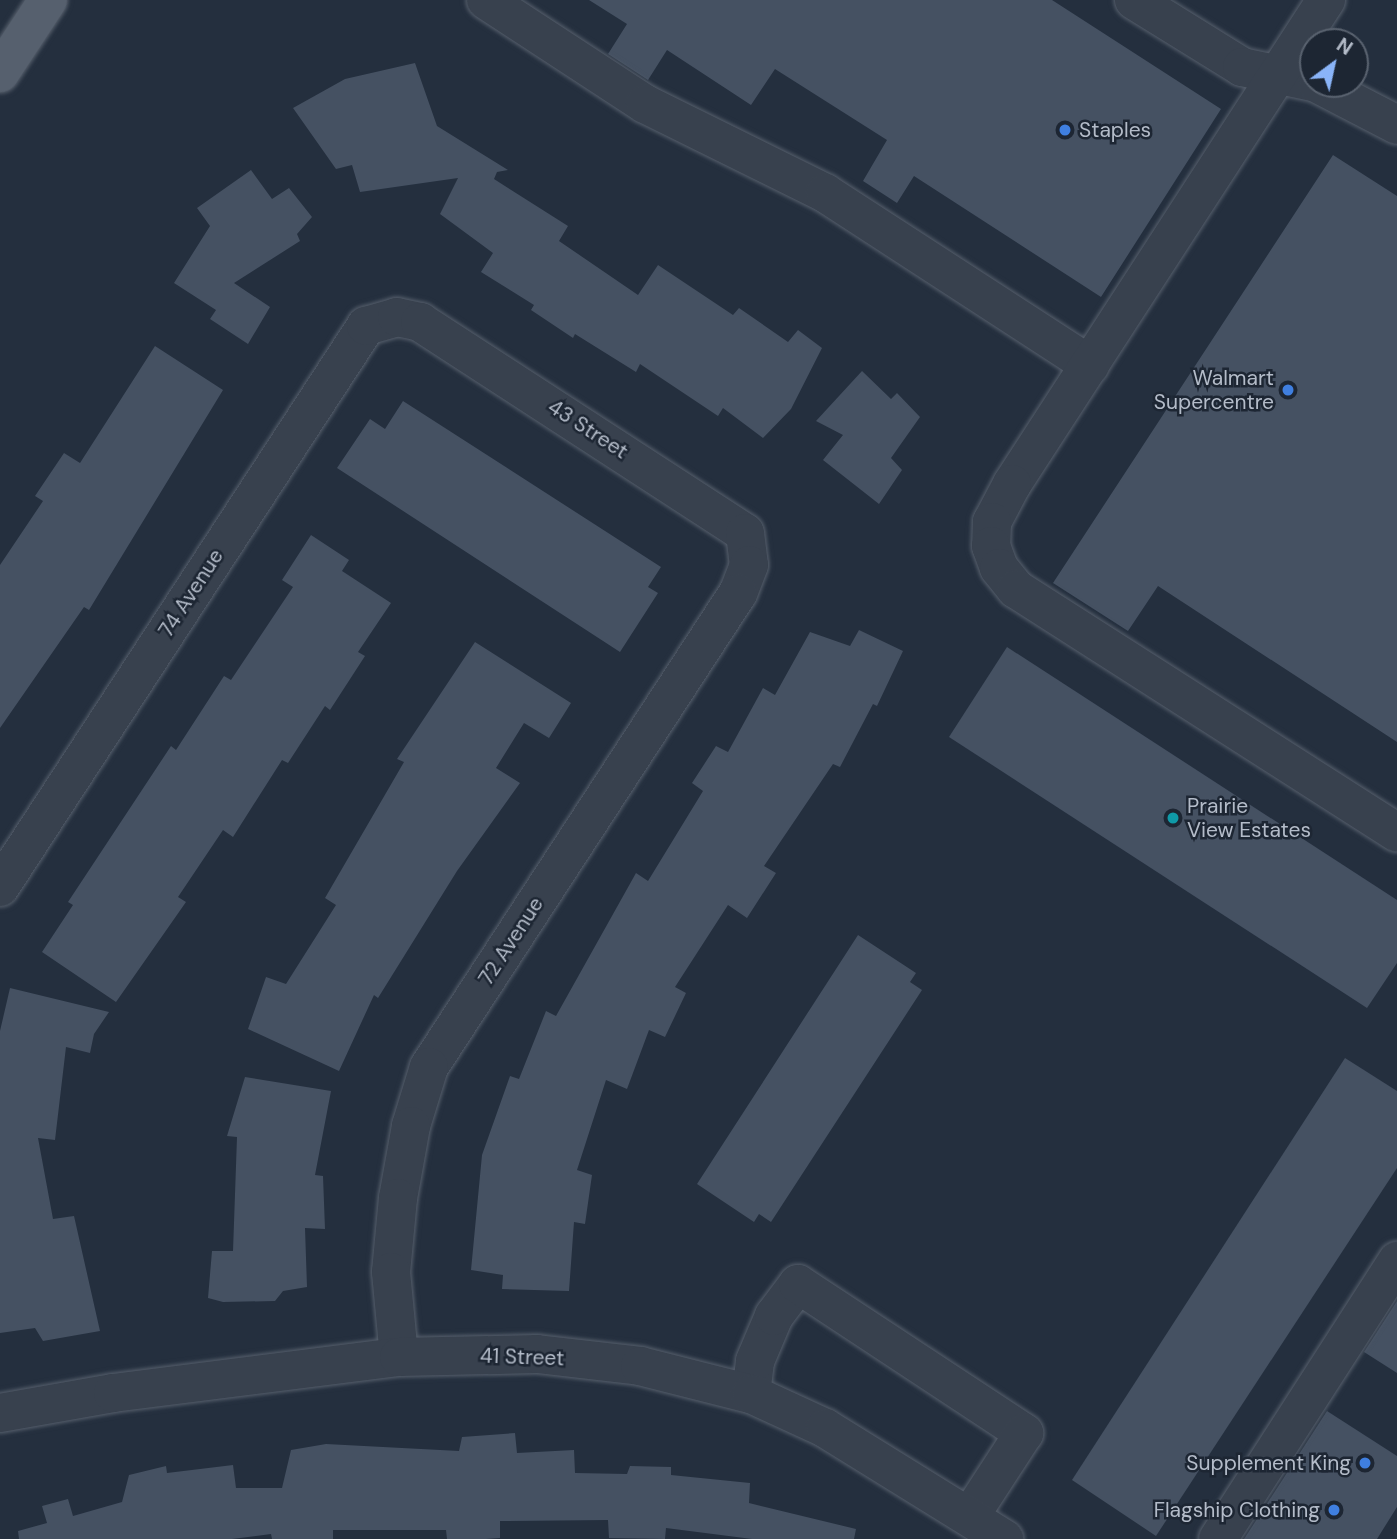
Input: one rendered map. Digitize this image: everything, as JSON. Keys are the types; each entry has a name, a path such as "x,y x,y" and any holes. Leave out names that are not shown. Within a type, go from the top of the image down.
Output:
{"main road":[{"path":"0,73 48,0"}],"street":[{"path":"486,0 645,104 825,193 1090,365"},
{"path":"1134,0 1242,67 1299,79"},
{"path":"1318,28 1326,0"},
{"path":"1299,85 1090,365 992,522 991,546 999,568 1016,589 1397,833"},
{"path":"1341,98 1397,125"},
{"name":"43 Street","path":"397,317 420,322 704,503 745,533 749,565"},
{"name":"74 Avenue","path":"0,887 366,326 397,317"},
{"name":"72 Avenue","path":"399,1357 391,1272 398,1198 411,1126 429,1067 738,593 749,565"},
{"path":"1218,1539 1397,1261"},
{"path":"751,1394 755,1361 797,1284 1024,1433 970,1516"},
{"name":"41 Street","path":"0,1413 113,1393 399,1357 537,1354 640,1366 751,1394 825,1428 1004,1539"}],"building":[{"path":"589,0 1052,0 1221,109 1101,297 914,176 897,203 863,181 887,140 775,69 751,105 667,50 648,80 608,54 627,24"},
{"path":"415,63 437,126 508,170 497,172 494,179 568,226 559,241 638,295 658,265 733,315 739,308 788,342 798,330 822,348 791,409 763,438 723,408 718,416 640,364 636,372 575,334 573,338 531,310 534,305 481,272 493,253 440,214 458,178 360,192 352,165 336,169 293,108 345,79"},
{"name":"Walmart Supercentre","path":"1333,155 1397,196 1397,742 1158,586 1128,631 1053,583"},
{"path":"251,170 272,199 289,188 312,217 297,234 300,241 234,283 270,307 248,344 210,319 216,310 174,283 210,226 197,208"},
{"path":"155,346 223,390 89,610 84,607 0,728 0,565 43,501 35,496 64,453 80,463"},
{"path":"862,371 891,399 897,393 920,417 891,458 902,470 879,504 823,460 843,435 816,421"},
{"path":"403,401 661,567 648,587 658,593 620,652 337,468 370,419 385,429"},
{"path":"311,535 349,560 342,571 391,603 358,652 365,656 330,710 325,706 288,763 282,760 233,837 223,830 178,897 186,902 116,1002 42,952 73,905 68,902 171,746 176,750 224,676 231,680 293,587 282,580"},
{"path":"859,630 903,651 877,706 873,704 840,767 833,764 764,866 776,873 747,918 728,905 675,987 686,993 665,1037 649,1030 627,1089 606,1080 577,1170 592,1175 585,1224 574,1222 569,1291 502,1289 503,1275 471,1270 482,1155 510,1076 519,1079 546,1011 556,1016 636,873 648,881 703,791 692,783 716,746 728,752 763,688 775,695 810,632 850,646"},
{"path":"475,642 571,703 549,738 524,723 496,768 520,783 457,871 378,998 374,995 339,1071 248,1029 266,977 286,984 336,905 325,898 404,762 397,759"},
{"name":"Prairie View Estates","path":"1007,647 1397,900 1397,963 1367,1008 949,737"},
{"path":"858,935 916,973 910,982 922,990 771,1222 759,1214 754,1222 697,1184"},
{"path":"10,988 109,1012 94,1034 90,1053 66,1047 55,1140 38,1138 53,1219 74,1216 100,1331 43,1341 35,1328 0,1333 0,1031"},
{"path":"1345,1058 1397,1091 1397,1168 1156,1536 1072,1480"},
{"path":"245,1077 331,1091 315,1175 323,1176 325,1229 305,1228 307,1287 283,1291 275,1301 223,1302 208,1298 212,1251 233,1251 237,1137 227,1136"},
{"path":"1397,1301 1397,1373 1364,1352"},
{"path":"1327,1411 1397,1456 1397,1507 1377,1539 1244,1539"},
{"path":"515,1433 517,1453 574,1450 575,1473 627,1474 630,1466 671,1467 671,1475 750,1483 749,1503 856,1529 854,1539 752,1539 666,1528 665,1539 609,1538 608,1520 500,1521 500,1538 486,1539 447,1539 446,1530 333,1530 333,1539 272,1539 271,1534 232,1539 19,1539 18,1531 47,1523 42,1506 68,1499 73,1516 122,1502 129,1475 166,1466 167,1473 233,1465 236,1488 282,1488 291,1450 326,1444 459,1451 462,1437"}],"place":[{"name":"Staples","path":"1065,130"},
{"name":"Walmart Supercentre","path":"1288,390"},
{"name":"Prairie View Estates","path":"1173,818"},
{"name":"Supplement King","path":"1365,1463"},
{"name":"Flagship Clothing","path":"1334,1510"}]}
